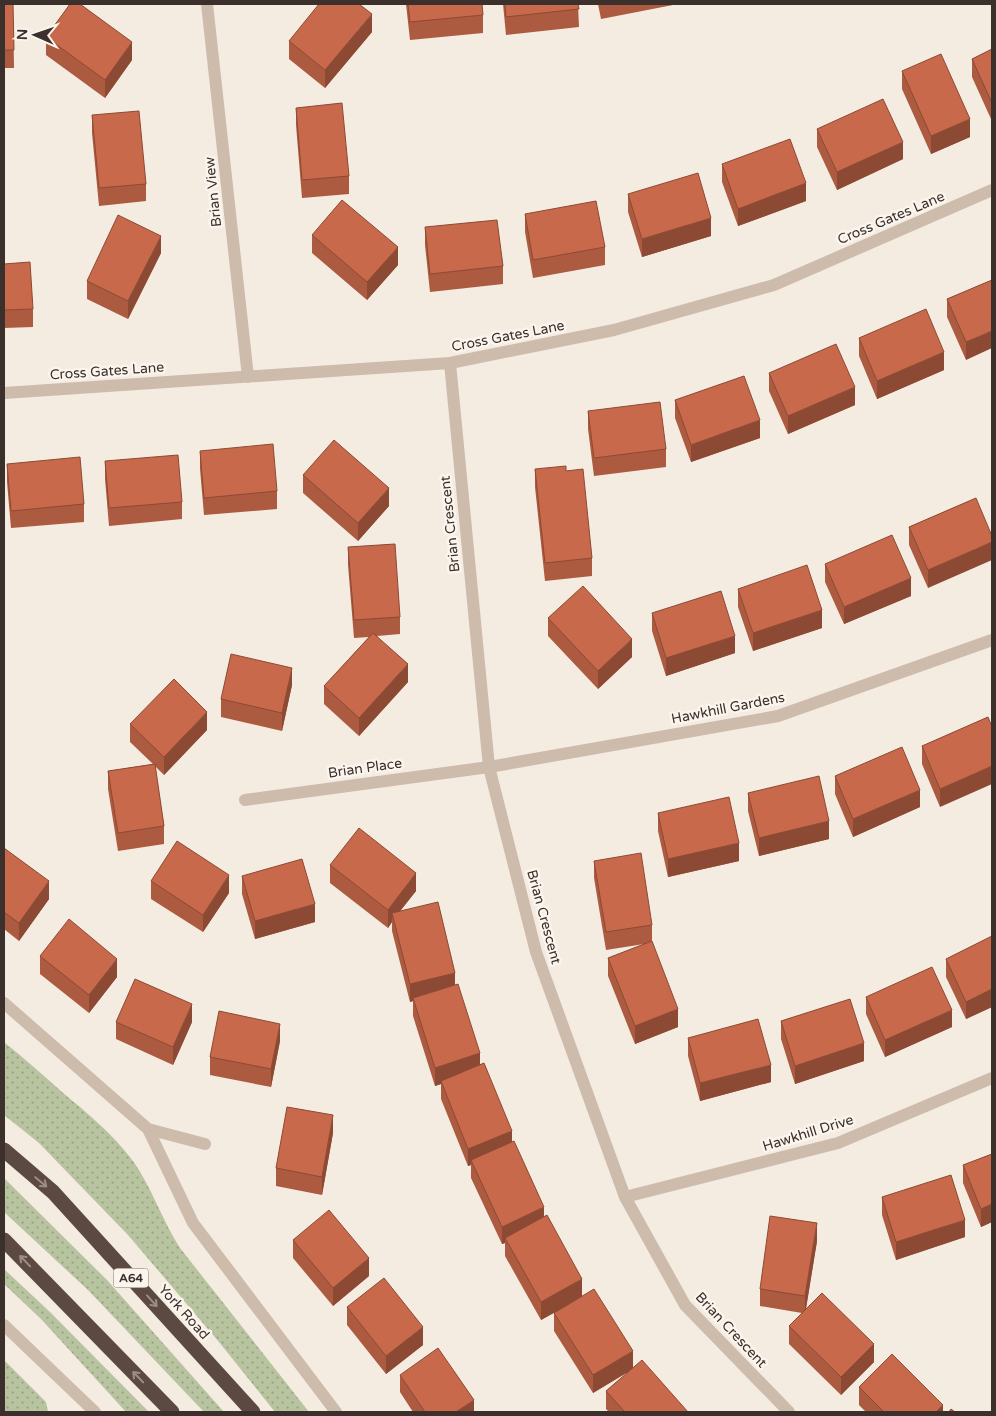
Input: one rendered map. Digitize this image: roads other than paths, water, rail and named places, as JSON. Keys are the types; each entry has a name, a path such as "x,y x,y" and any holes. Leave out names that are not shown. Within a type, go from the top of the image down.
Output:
{"highway":[{"name":"York Road","path":"4,1150 53,1192 253,1412"},
{"path":"4,1240 172,1412"}],"street":[{"name":"Brian View","path":"207,4 248,377"},
{"name":"Cross Gates Lane","path":"4,393 450,363 614,330 774,285 992,190"},
{"name":"Brian Crescent","path":"450,363 490,767 536,952 626,1197 685,1305 789,1412"},
{"name":"Hawkhill Gardens","path":"490,767 778,716 992,640"},
{"name":"Brian Place","path":"245,800 490,767"},
{"path":"4,1003 148,1129 193,1223 336,1412"},
{"name":"Hawkhill Drive","path":"626,1197 838,1143 992,1078"},
{"path":"148,1129 205,1144"},
{"path":"4,1325 95,1412"}]}
